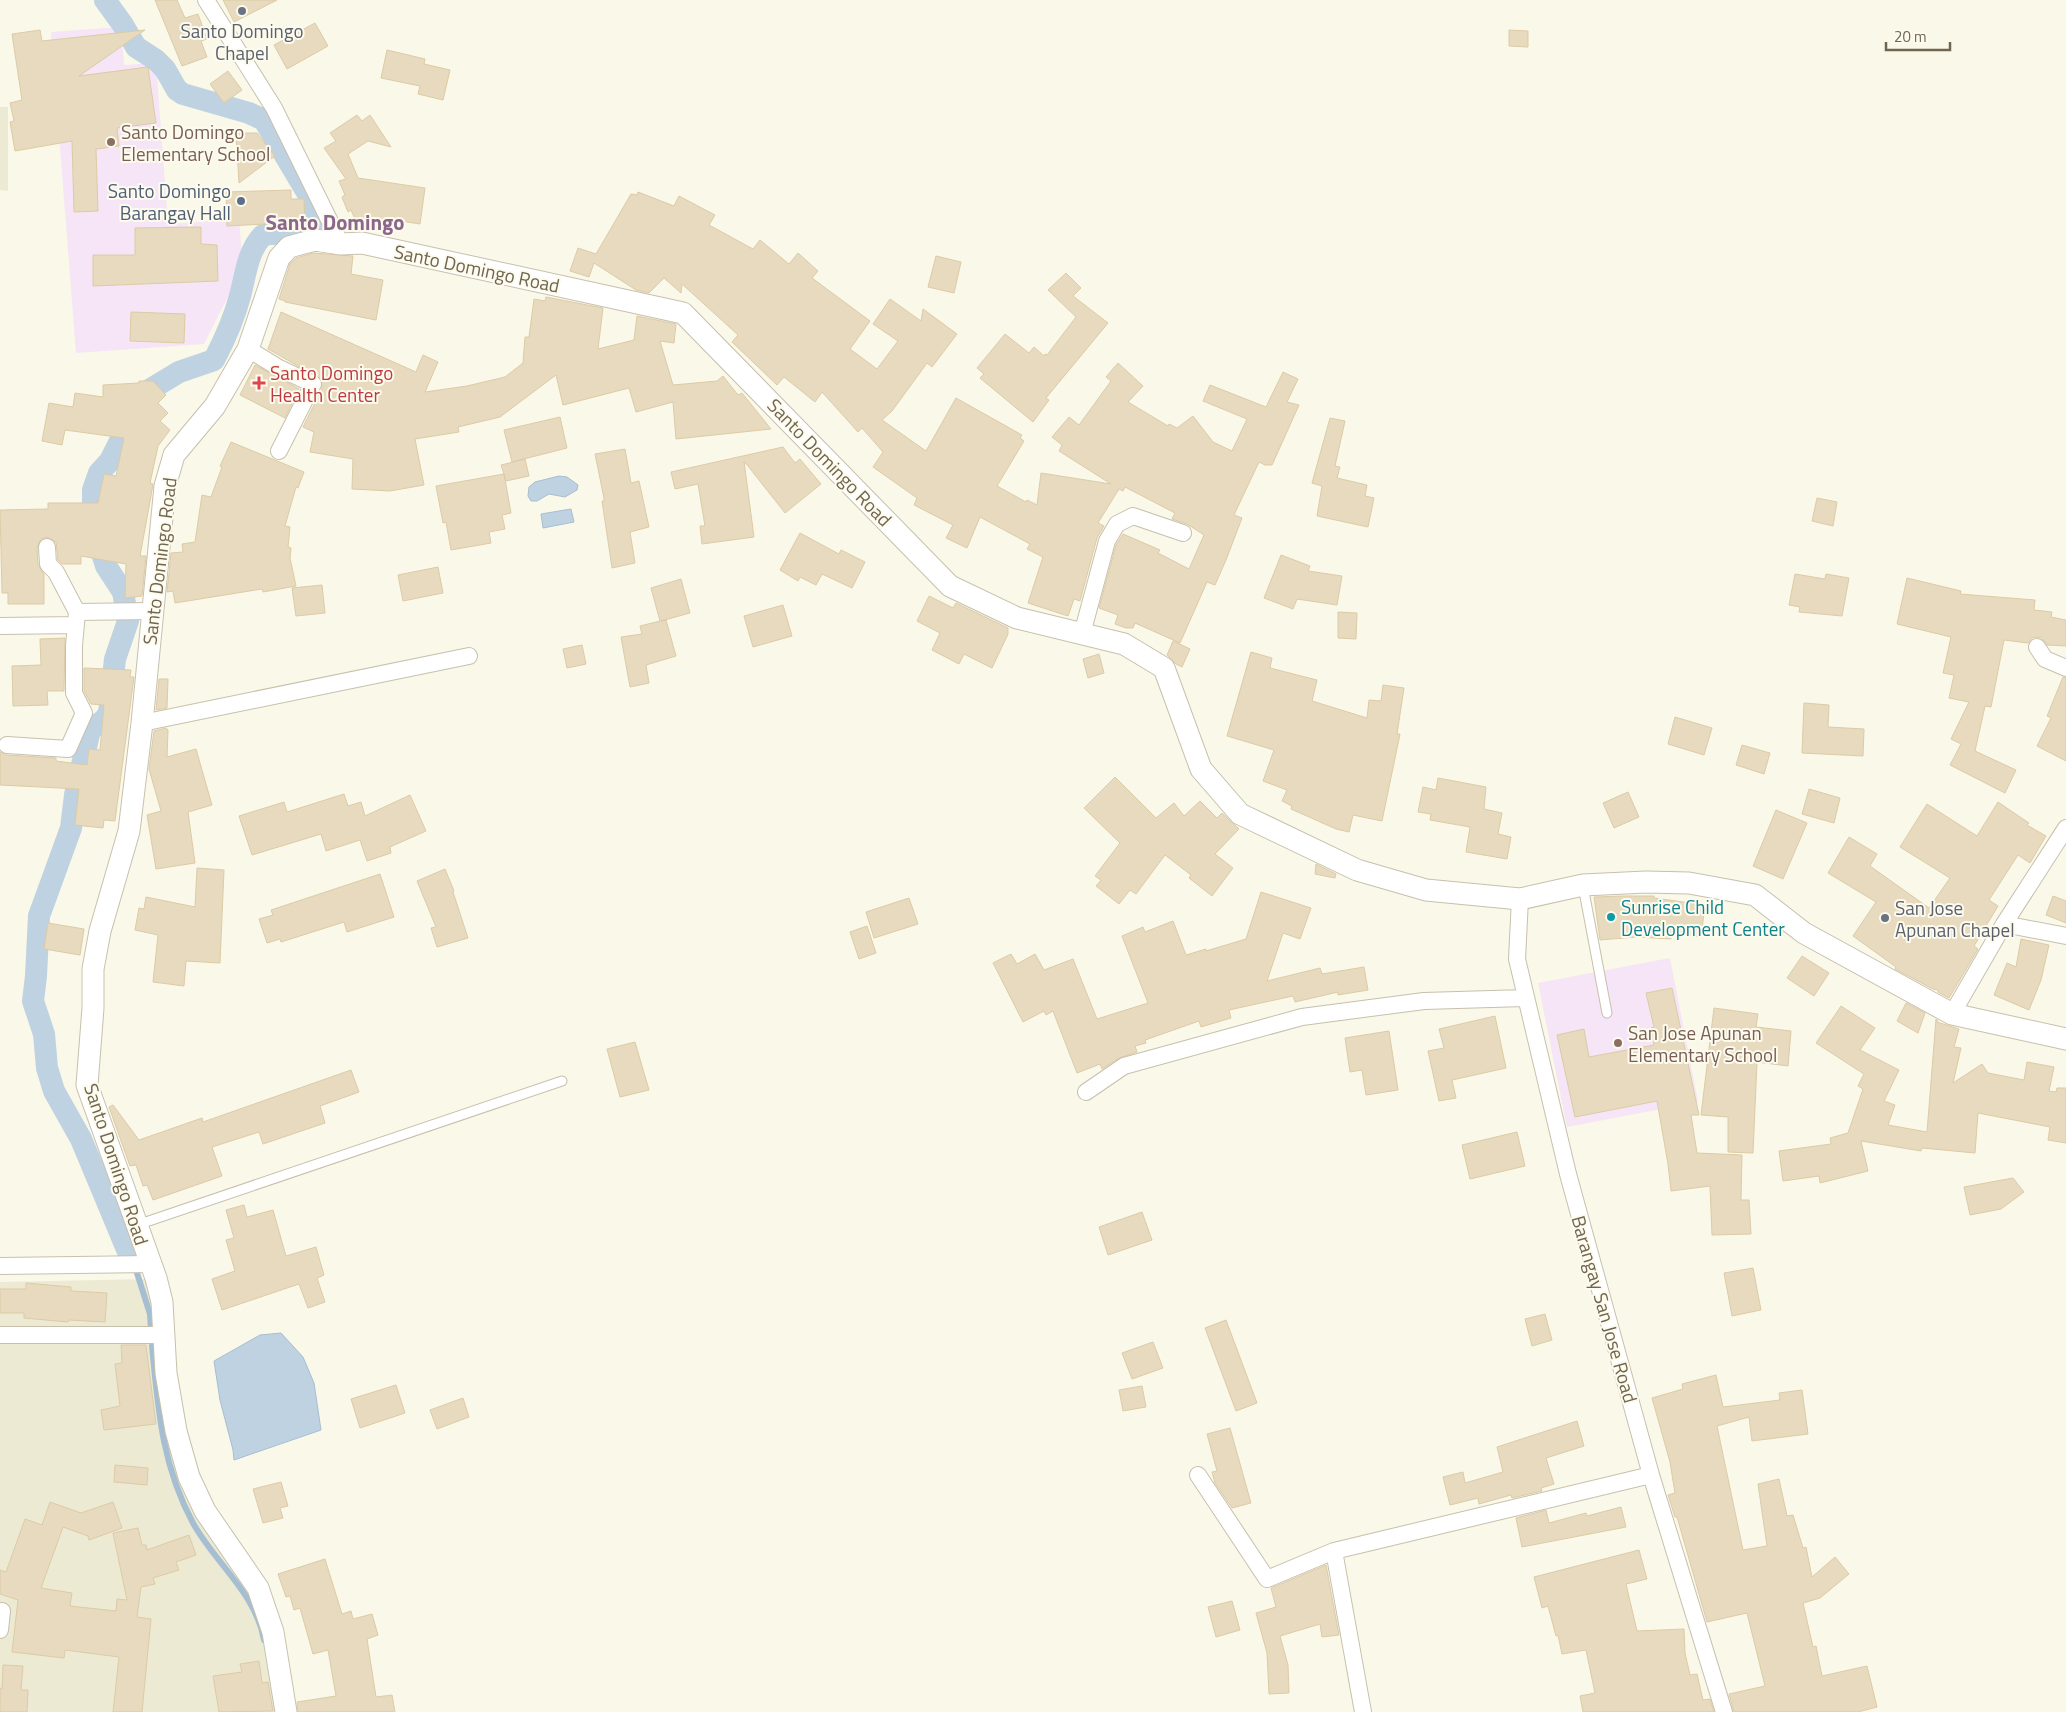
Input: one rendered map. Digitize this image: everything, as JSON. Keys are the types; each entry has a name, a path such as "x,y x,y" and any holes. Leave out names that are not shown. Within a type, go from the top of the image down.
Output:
{"street":[{"path":"206,0 274,108 341,244"},
{"name":"Santo Domingo Road","path":"286,1712 273,1632 258,1588 205,1511 189,1477 176,1431 166,1373 162,1302 151,1264 87,1085 93,1008 93,969 100,931 129,831 142,723 135,611 164,486 174,455 215,406 248,349 279,258 289,247 315,240 341,244 362,243 683,312 950,586 1017,618 1124,644 1164,668 1201,769 1240,814 1357,870 1426,890 1520,899 1583,885 1646,882 1690,882 1755,895 1804,933 1952,1014 2066,1039"},
{"path":"248,349 313,384 279,451"},
{"path":"1082,634 1107,541 1117,524 1133,516 1183,533"},
{"path":"7,744 68,750 84,713 74,693 76,619 56,572 48,564 47,547"},
{"path":"0,626 135,611"},
{"path":"2037,647 2044,659 2066,668"},
{"path":"142,723 468,656"},
{"path":"1952,1014 2004,924 2066,828"},
{"name":"Barangay San Jose Road","path":"1520,899 1517,959 1568,1174 1651,1475 1724,1712"},
{"path":"2004,924 2066,936"},
{"path":"1086,1092 1124,1066 1302,1017 1424,1001 1525,998"},
{"path":"0,1266 151,1264"},
{"path":"0,1335 164,1335"},
{"path":"1198,1475 1267,1579 1334,1551 1651,1475"},
{"path":"1334,1551 1364,1712"},
{"path":"0,1630 2,1610"}],"lane":[{"path":"1583,885 1607,1013"},
{"path":"137,1225 562,1081"}],"shaded area":[{"name":"Santo Domingo Elementary School","path":"121,27 124,65 156,63 168,224 239,219 243,267 204,344 76,353 51,32"},
{"path":"0,107 8,107 8,191 0,190"},
{"name":"San Jose Apunan Elementary School","path":"1670,958 1698,1102 1567,1127 1538,983"},
{"path":"148,1279 155,1304 169,1433 252,1592 268,1635 280,1712 0,1712 0,1282"}],"water":[{"path":"559,476 567,477 578,485 577,490 565,497 549,494 537,501 531,501 528,496 529,487 535,482"},
{"path":"571,509 574,522 543,528 541,514"},
{"path":"281,1333 303,1357 314,1383 321,1430 234,1460 220,1400 214,1361 260,1335"}],"building":[{"path":"155,0 177,0 185,18 198,14 207,39 201,41 207,57 182,66"},
{"name":"Santo Domingo Chapel","path":"223,0 277,0 234,22"},
{"path":"315,23 328,46 287,69 274,45"},
{"path":"40,30 42,41 145,30 79,76 148,67 156,123 117,128 119,146 96,149 98,211 74,212 72,141 15,151 10,122 14,121 10,103 22,100 12,34"},
{"path":"1509,30 1528,31 1528,47 1509,46"},
{"path":"387,50 425,59 424,64 450,70 443,100 418,94 420,86 381,78"},
{"path":"228,71 242,90 224,103 210,84"},
{"path":"357,115 362,121 370,115 391,147 368,141 348,154 358,178 425,188 420,224 394,220 393,225 355,219 351,210 348,212 342,197 345,195 339,181 346,179 324,148 336,141 330,133"},
{"path":"236,133 257,133 275,156 239,183"},
{"path":"291,190 291,199 304,199 305,222 227,226 226,192"},
{"path":"638,192 674,206 679,196 715,215 709,225 753,249 760,240 789,264 798,253 818,271 812,278 870,321 850,349 877,369 898,341 873,324 890,299 921,321 923,309 957,334 932,367 927,363 892,411 882,420 926,451 956,398 1022,435 1020,438 1024,441 997,486 1026,502 1027,500 1037,505 1041,473 1111,484 1059,451 1062,445 1052,437 1069,417 1079,425 1111,381 1106,377 1118,363 1143,386 1128,402 1168,426 1169,424 1177,428 1193,416 1213,442 1232,451 1247,419 1203,401 1210,385 1266,407 1283,372 1298,379 1287,402 1299,405 1272,465 1265,465 1259,462 1234,515 1242,518 1226,560 1215,585 1207,582 1180,643 1135,623 1133,628 1126,628 1115,624 1118,615 1099,608 1116,545 1123,534 1160,550 1158,553 1189,569 1204,535 1187,524 1172,519 1175,513 1125,487 1123,491 1119,489 1098,523 1104,526 1097,538 1080,601 1074,599 1068,616 1028,603 1043,557 1027,549 1030,544 980,517 967,548 946,538 953,525 914,505 917,498 873,467 883,452 862,428 858,432 822,392 815,402 784,377 777,385 732,342 738,335 682,284 681,293 664,278 649,293 636,290 594,263 589,277 570,271 578,248 596,254 631,194 637,195"},
{"path":"201,227 201,244 217,245 218,281 93,286 93,255 135,255 135,228"},
{"path":"313,253 353,256 351,274 383,280 376,320 285,302 279,299 290,264 296,258"},
{"path":"936,256 961,262 954,293 928,287"},
{"path":"1066,273 1081,288 1073,296 1108,323 1046,398 1049,400 1033,422 980,378 984,374 977,368 1005,334 1029,353 1034,347 1044,356 1045,354 1047,355 1076,317 1048,290"},
{"path":"546,297 603,308 598,349 634,340 637,316 676,324 674,343 660,341 673,385 717,381 723,376 738,395 742,393 771,429 676,439 673,402 636,412 629,388 563,405 556,375 500,417 458,427 459,432 415,439 424,485 390,491 352,489 353,459 310,452 314,432 303,427 322,389 321,379 268,349 281,312 416,372 423,355 438,362 425,392 467,386 505,377 523,363 525,337 529,337 534,299 545,301"},
{"path":"131,312 185,314 184,343 130,341"},
{"path":"255,365 299,389 285,418 240,395"},
{"path":"139,381 153,381 166,395 158,403 168,413 160,421 170,430 158,446 150,483 153,484 140,556 146,556 142,596 125,598 126,564 81,556 81,564 62,564 58,560 56,542 47,537 41,539 37,548 38,565 44,574 44,604 8,604 8,593 2,593 0,510 48,509 48,503 98,503 104,474 116,476 124,438 65,430 62,445 42,441 49,403 73,407 75,393 103,397 103,385 139,383"},
{"path":"560,417 567,448 512,462 504,430"},
{"path":"1330,418 1345,421 1335,466 1340,467 1337,478 1367,485 1365,496 1374,498 1368,527 1317,516 1322,486 1312,483"},
{"path":"231,442 304,472 298,488 296,487 285,526 290,527 288,547 291,548 290,558 296,586 263,592 262,589 175,603 173,591 167,592 171,553 183,552 182,544 195,542 202,495 211,497 222,467 220,466"},
{"path":"783,447 795,463 800,459 821,484 785,513 744,461 754,537 702,544 700,526 705,526 698,484 675,489 671,472"},
{"path":"625,449 631,483 639,481 649,527 630,532 635,563 612,568 602,501 604,501 604,498 595,454"},
{"path":"525,459 529,476 506,481 501,465"},
{"path":"504,474 511,513 502,515 505,529 489,532 491,543 451,550 446,522 443,523 436,486"},
{"path":"1817,498 1837,502 1833,526 1812,521"},
{"path":"800,533 839,554 841,550 865,562 852,588 822,574 816,585 800,577 798,581 780,570"},
{"path":"1281,555 1310,566 1308,571 1342,576 1337,605 1297,599 1293,609 1264,598"},
{"path":"438,567 443,593 403,601 398,575"},
{"path":"1795,574 1825,579 1826,574 1849,578 1842,616 1799,612 1800,607 1789,605"},
{"path":"1907,578 1961,591 1960,594 2035,600 2034,610 2052,612 2051,617 2066,620 2066,646 2047,645 2042,638 2037,637 2032,638 2028,643 2004,640 1991,707 1985,706 1975,751 2016,770 2005,793 1950,765 1961,744 1951,739 1969,702 1949,698 1954,675 1943,673 1951,637 1897,624"},
{"path":"681,579 690,613 661,621 666,620 676,656 646,665 649,683 630,687 621,637 642,634 640,626 660,621 651,588"},
{"path":"322,585 325,613 296,616 292,588"},
{"path":"929,596 953,608 956,603 1008,628 1008,634 992,668 964,654 959,664 932,650 940,633 917,621"},
{"path":"783,605 792,636 753,647 744,616"},
{"path":"1338,612 1357,613 1356,639 1338,638"},
{"path":"65,638 64,691 47,691 48,705 13,706 12,666 41,665 40,639"},
{"path":"1173,641 1190,649 1182,667 1167,655"},
{"path":"582,645 586,664 567,668 563,649"},
{"path":"1251,652 1272,658 1270,668 1317,680 1312,701 1367,718 1369,700 1381,701 1383,685 1404,688 1397,734 1400,734 1382,821 1353,815 1349,832 1336,829 1291,809 1292,806 1282,801 1287,790 1263,781 1274,750 1227,736"},
{"path":"1099,654 1104,673 1088,678 1083,659"},
{"path":"84,668 131,670 130,677 134,677 115,821 104,820 103,828 75,825 79,789 0,785 0,752 6,755 56,758 56,761 87,765 89,749 100,750 104,705 91,704 84,691"},
{"path":"2063,677 2066,678 2066,761 2037,746 2051,718 2047,716"},
{"path":"159,679 168,679 167,708 156,710"},
{"path":"1804,703 1829,705 1828,727 1864,729 1863,756 1802,753"},
{"path":"1675,717 1712,728 1704,755 1668,744"},
{"path":"166,728 168,730 167,757 196,749 212,805 188,812 195,863 156,869 147,815 161,811 149,769 154,731"},
{"path":"1742,745 1770,753 1764,774 1736,765"},
{"path":"1115,777 1156,818 1174,803 1184,816 1200,801 1217,818 1222,813 1239,829 1215,854 1233,868 1212,896 1189,878 1191,875 1165,855 1136,894 1130,890 1119,904 1096,886 1101,880 1095,876 1120,843 1084,808"},
{"path":"1438,778 1486,787 1484,809 1502,813 1498,834 1511,837 1507,859 1466,852 1470,827 1430,820 1431,814 1418,812 1423,787 1436,790"},
{"path":"1809,789 1840,798 1834,823 1802,814"},
{"path":"1628,792 1639,817 1614,828 1603,803"},
{"path":"344,794 348,806 361,802 365,816 410,795 426,831 390,847 391,853 367,861 360,840 326,851 321,834 252,855 239,816 284,802 287,812"},
{"path":"1998,802 2029,823 2027,825 2046,836 2030,863 2018,855 1989,900 1998,906 1974,946 1978,949 1949,998 1938,992 1938,990 1895,969 1896,967 1853,936 1876,902 1828,873 1849,837 1877,854 1870,866 1929,908 1950,878 1900,847 1927,804 1977,836"},
{"path":"1776,810 1807,823 1783,879 1753,866"},
{"path":"1316,864 1336,874 1335,878 1315,874"},
{"path":"197,868 224,870 220,963 186,961 184,986 153,982 158,935 135,930 139,908 144,909 146,897 195,907"},
{"path":"445,869 454,891 468,938 437,947 431,928 436,927 417,881"},
{"path":"380,874 394,917 347,932 344,922 281,942 280,939 267,943 259,919 273,915 271,910"},
{"path":"1261,892 1311,908 1300,939 1283,933 1267,981 1320,968 1322,974 1364,967 1368,990 1338,995 1338,992 1295,1002 1293,996 1229,1010 1231,1018 1201,1027 1199,1021 1145,1040 1146,1043 1135,1046 1137,1052 1119,1058 1102,1069 1100,1064 1077,1073 1053,1011 1046,1015 1044,1011 1023,1022 993,963 1011,954 1017,964 1035,954 1044,970 1073,959 1097,1019 1148,1003 1122,936 1143,927 1145,932 1173,921 1186,955 1246,939"},
{"path":"1654,896 1654,898 1705,905 1701,937 1671,933 1671,939 1636,937 1600,940 1594,897"},
{"path":"2053,896 2066,901 2066,923 2046,915"},
{"path":"909,898 918,924 874,938 866,912"},
{"path":"48,923 84,929 80,955 44,949"},
{"path":"867,926 876,953 859,959 850,932"},
{"path":"2021,939 2049,945 2041,980 2029,1010 1994,995 2007,963 2016,967"},
{"path":"1802,956 1829,973 1814,996 1787,978"},
{"path":"1672,988 1699,1115 1691,1115 1697,1153 1742,1155 1741,1200 1749,1200 1751,1234 1712,1235 1710,1186 1671,1191 1657,1101 1575,1117 1557,1035 1584,1029 1589,1057 1654,1045 1651,1028 1654,1027 1646,993"},
{"path":"1906,1003 1925,1013 1918,1033 1897,1021"},
{"path":"1841,1006 1875,1028 1860,1050 1899,1070 1884,1101 1895,1105 1888,1125 1927,1132 1936,1019 1937,1022 1959,1029 1954,1047 1961,1048 1953,1083 1982,1064 1988,1073 2024,1080 2027,1062 2054,1067 2049,1091 2056,1092 2057,1088 2066,1088 2066,1143 2048,1140 2050,1127 1978,1113 1975,1153 1922,1148 1921,1151 1861,1141 1868,1171 1820,1183 1819,1176 1783,1181 1779,1151 1831,1144 1830,1138 1848,1133 1863,1089 1858,1086 1864,1074 1816,1043"},
{"path":"1714,1008 1758,1014 1756,1027 1791,1031 1788,1066 1757,1062 1753,1153 1728,1152 1728,1117 1701,1115"},
{"path":"1495,1016 1506,1068 1452,1080 1456,1098 1439,1101 1428,1051 1444,1048 1439,1029"},
{"path":"1389,1031 1398,1090 1366,1095 1362,1070 1350,1072 1345,1038"},
{"path":"635,1042 649,1090 620,1097 607,1049"},
{"path":"351,1070 359,1092 320,1106 325,1123 263,1144 259,1132 212,1147 222,1176 153,1200 147,1185 143,1186 136,1165 130,1166 109,1107 113,1105 139,1140 202,1118 203,1122"},
{"path":"1517,1132 1525,1166 1470,1179 1462,1145"},
{"path":"2013,1178 2024,1192 2001,1209 1970,1215 1964,1187"},
{"path":"244,1205 247,1217 273,1210 286,1256 316,1247 324,1275 317,1278 325,1302 308,1308 299,1284 222,1310 212,1279 235,1271 226,1240 234,1238 226,1210"},
{"path":"1142,1212 1152,1240 1108,1255 1099,1227"},
{"path":"1753,1268 1761,1310 1732,1316 1724,1273"},
{"path":"26,1283 71,1287 71,1291 107,1293 105,1322 69,1320 68,1322 24,1318 24,1313 0,1313 0,1289 26,1289"},
{"path":"1545,1314 1552,1340 1532,1346 1525,1319"},
{"path":"1226,1320 1257,1403 1236,1411 1205,1328"},
{"path":"1153,1342 1163,1368 1132,1379 1122,1353"},
{"path":"121,1345 146,1345 156,1424 104,1430 101,1410 120,1406 115,1364 122,1363"},
{"path":"1716,1375 1723,1407 1780,1400 1779,1393 1802,1390 1808,1434 1752,1441 1749,1417 1717,1426 1743,1550 1767,1546 1758,1484 1779,1479 1787,1516 1793,1515 1803,1548 1806,1547 1812,1577 1835,1557 1849,1574 1820,1598 1803,1603 1813,1647 1816,1646 1822,1676 1867,1666 1877,1707 1858,1712 1734,1712 1729,1694 1765,1686 1747,1613 1707,1622 1677,1517 1675,1517 1668,1495 1675,1493 1670,1462 1652,1398 1683,1389 1682,1384"},
{"path":"396,1385 405,1413 360,1428 351,1399"},
{"path":"1142,1386 1146,1407 1123,1411 1119,1390"},
{"path":"463,1398 469,1417 437,1429 430,1410"},
{"path":"1577,1421 1584,1446 1546,1458 1554,1484 1541,1488 1542,1491 1512,1498 1511,1495 1479,1504 1478,1498 1450,1505 1443,1477 1463,1472 1465,1483 1503,1472 1497,1447"},
{"path":"1230,1428 1251,1503 1232,1508 1215,1483 1212,1472 1217,1471 1207,1434"},
{"path":"115,1465 148,1468 147,1485 114,1482"},
{"path":"281,1482 288,1506 280,1508 283,1518 263,1523 253,1489"},
{"path":"50,1502 81,1513 113,1502 122,1528 89,1540 88,1536 63,1527 41,1588 72,1593 70,1606 116,1611 117,1599 127,1600 113,1533 138,1528 142,1545 146,1545 147,1550 189,1535 196,1555 176,1562 179,1570 153,1578 155,1584 141,1587 137,1617 151,1619 142,1712 113,1712 119,1657 65,1650 64,1658 12,1652 18,1600 0,1594 0,1570 6,1572 25,1519 42,1525"},
{"path":"1621,1507 1626,1527 1522,1547 1516,1518 1546,1510 1549,1523 1586,1513 1587,1516"},
{"path":"1639,1550 1647,1579 1626,1584 1637,1631 1684,1629 1685,1653 1690,1675 1697,1674 1703,1700 1710,1699 1714,1712 1583,1712 1580,1696 1595,1693 1586,1650 1562,1654 1548,1606 1542,1608 1534,1577"},
{"path":"325,1559 342,1614 351,1611 353,1619 372,1614 378,1635 367,1639 376,1697 392,1695 395,1712 298,1712 297,1702 336,1696 328,1650 313,1654 300,1608 294,1610 290,1596 286,1597 278,1574"},
{"path":"1326,1565 1339,1635 1322,1637 1320,1624 1280,1636 1288,1665 1289,1693 1269,1694 1267,1653 1256,1613 1276,1607 1271,1588"},
{"path":"1232,1601 1240,1630 1216,1637 1208,1607"},
{"path":"259,1661 262,1683 268,1682 273,1711 219,1712 213,1676 242,1672 240,1664"},
{"path":"3,1665 23,1666 21,1690 28,1690 27,1712 0,1712 0,1688 2,1689"}],"waterway":[{"path":"105,0 136,47 156,60 165,69 177,90 183,94 249,113 264,120 314,204 316,217 315,225 302,233 263,235 250,256 235,313 214,360 179,372 151,389 128,425 110,461 99,473 93,490 93,524 106,566 123,592 128,621 115,659 109,713 104,720 90,730 75,795 71,828 39,916 33,1001 44,1034 47,1068 54,1091 81,1139 131,1259"},
{"path":"137,1273 150,1314 151,1330"},
{"path":"152,1346 159,1415 174,1480 193,1523 202,1538 234,1579 253,1608 260,1623 264,1640"}],"place":[{"name":"Santo Domingo Chapel","path":"242,11"},
{"name":"Santo Domingo Elementary School","path":"111,142"},
{"name":"Santo Domingo Barangay Hall","path":"241,201"},
{"name":"Santo Domingo Health Center","path":"259,383"},
{"name":"Sunrise Child Development Center","path":"1611,917"},
{"name":"San Jose Apunan Chapel","path":"1885,918"},
{"name":"San Jose Apunan Elementary School","path":"1618,1043"}],"district":[{"name":"Santo Domingo","path":"335,222"}]}
